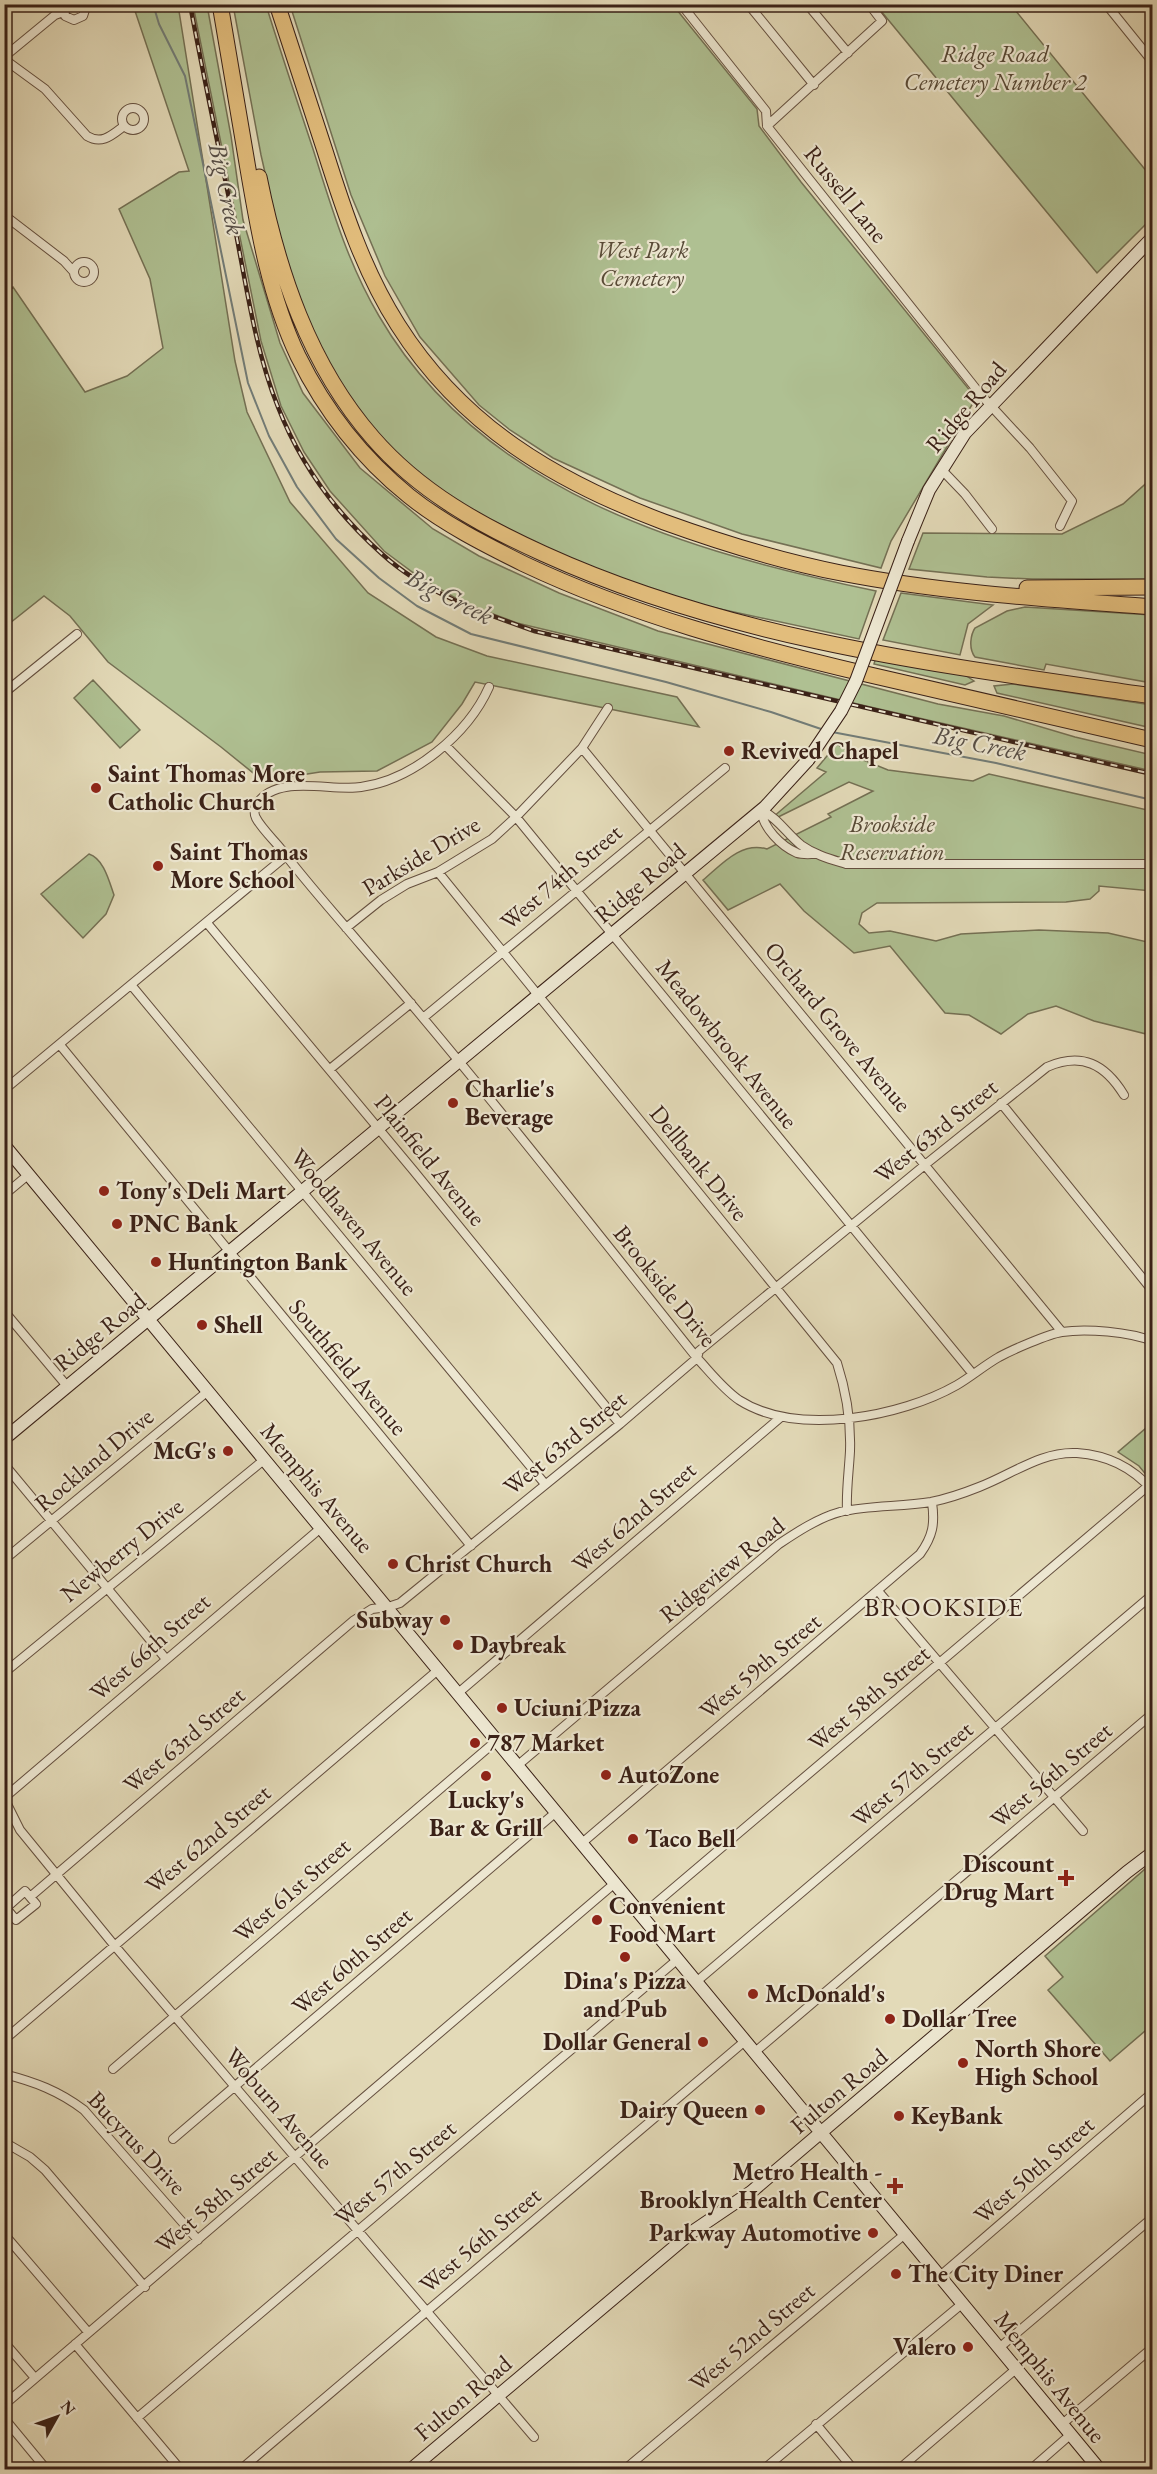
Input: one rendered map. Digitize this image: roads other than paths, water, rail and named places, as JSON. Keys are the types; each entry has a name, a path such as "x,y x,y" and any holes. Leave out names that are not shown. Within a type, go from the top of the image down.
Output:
{"highway":[{"path":"220,4 266,260 292,342 321,396 354,442 393,483 464,533 549,576 622,606 697,631 784,654 1152,740"},
{"path":"277,4 336,186 373,280 397,324 424,363 474,416 510,445 560,475 651,517 713,540 800,564 916,585 1152,607"},
{"path":"224,28 240,86 270,220 300,319 320,362 355,417 392,458 434,494 481,523 561,562 622,587 689,609 784,634 847,646 1003,674 1152,696"},
{"path":"916,585 1001,588 1152,587"}],"main road":[{"name":"Ridge Road","path":"4,1438 778,795 807,760 841,711 856,681 908,541 941,469 966,433 992,404 1152,238"},
{"name":"Memphis Avenue","path":"4,1145 963,2303 1061,2425 1100,2469"},
{"name":"Fulton Road","path":"410,2469 692,2232 751,2193 1152,1853"}],"street":[{"path":"84,4 84,13 77,20 70,20 64,8 4,58 45,89 93,140 108,138 124,126"},
{"name":"Russell Lane","path":"681,4 766,111 767,126 981,395 992,404 1030,448 1072,501 1060,526"},
{"path":"748,4 814,85"},
{"path":"807,4 848,53"},
{"path":"767,126 882,21 869,4"},
{"path":"1106,4 1152,60"},
{"path":"4,215 64,261 73,271"},
{"path":"941,469 965,494 992,529"},
{"path":"4,693 77,634"},
{"path":"445,745 482,702 489,687"},
{"name":"Parkside Drive","path":"346,928 381,900 407,884 438,872 492,839 582,748 608,708"},
{"name":"Meadowbrook Avenue","path":"445,745 516,817 972,1373"},
{"name":"Brookside Drive","path":"445,745 422,765 388,782 359,788 289,786 264,797 255,807 255,816 346,928 411,1003 697,1358 739,1400 781,1417 869,1416 916,1403 958,1384 1002,1356 1062,1332 1108,1332 1152,1341"},
{"name":"Orchard Grove Avenue","path":"582,748 1062,1332"},
{"name":"West 74th Street","path":"423,1018 725,768"},
{"path":"761,810 771,814 782,829 816,854 846,864 1152,864"},
{"path":"4,1090 286,856"},
{"name":"Dellbank Drive","path":"438,872 536,996 837,1364 844,1389 848,1418 850,1450 847,1511"},
{"name":"Plainfield Avenue","path":"207,923 378,1127 620,1424"},
{"name":"Woodhaven Avenue","path":"132,986 545,1484"},
{"path":"330,1069 411,1003"},
{"name":"Southfield Avenue","path":"60,1045 471,1546"},
{"name":"West 63rd Street","path":"30,1897 353,1621 372,1609 388,1608 400,1603 620,1424 697,1358 699,1351 1047,1067 1063,1060 1079,1059 1097,1066 1114,1078 1124,1095"},
{"path":"1001,1103 1152,1290"},
{"path":"4,1195 28,1175"},
{"path":"4,1311 67,1386"},
{"name":"Rockland Drive","path":"4,1560 208,1391"},
{"name":"West 62nd Street","path":"457,1694 781,1417"},
{"name":"Ridgeview Road","path":"517,1766 779,1545 806,1527 838,1512 932,1502 977,1488 1026,1464 1061,1453 1076,1453 1108,1459 1124,1466 1150,1488"},
{"name":"Newberry Drive","path":"4,1673 265,1459"},
{"path":"4,1464 166,1659"},
{"name":"West 58th Street","path":"642,1916 1150,1488"},
{"name":"West 59th Street","path":"582,1843 920,1554 930,1539 934,1518 932,1502"},
{"name":"West 66th Street","path":"5,1798 322,1527"},
{"path":"878,1591 1083,1831"},
{"name":"West 57th Street","path":"696,1982 1152,1595"},
{"name":"West 62nd Street","path":"4,2040 438,1670"},
{"name":"West 56th Street","path":"755,2052 1152,1714"},
{"name":"West 61st Street","path":"113,2069 496,1741"},
{"name":"Woburn Avenue","path":"5,1798 20,1830 114,1945 534,2437"},
{"name":"West 60th Street","path":"173,2139 555,1813"},
{"name":"West 58th Street","path":"4,2405 88,2332 145,2287 615,1883"},
{"name":"West 57th Street","path":"137,2418 678,1959"},
{"name":"West 56th Street","path":"240,2469 745,2041"},
{"name":"Bucyrus Drive","path":"4,2074 48,2087 84,2110 198,2240"},
{"name":"West 50th Street","path":"940,2276 1152,2093"},
{"path":"4,2142 30,2157 45,2170 145,2287"},
{"path":"999,2348 1152,2218"},
{"path":"4,2234 88,2332"},
{"name":"West 52nd Street","path":"624,2469 905,2234"},
{"path":"763,2469 963,2303"},
{"path":"4,2342 35,2378"},
{"path":"75,2344 181,2469"},
{"path":"1061,2425 1152,2348"},
{"path":"898,2469 1016,2369"},
{"path":"4,2418 47,2469"},
{"path":"816,2424 854,2469"},
{"path":"1030,2469 1070,2435"}],"waterway":[{"name":"Big Creek","path":"153,4 159,24 185,76 248,383 269,436 297,487 336,539 379,578 417,606 471,634 666,682 771,712 824,730"},
{"name":"Big Creek","path":"832,732 996,763 1152,800"}],"railway":[{"path":"190,4 251,312 263,361 278,407 297,448 321,487 366,539 399,568 416,580 454,600 534,631 1152,774"}],"place":[{"name":"Revived Chapel","path":"729,751"},
{"name":"Saint Thomas More Catholic Church","path":"96,788"},
{"name":"Saint Thomas More School","path":"158,866"},
{"name":"Charlie's Beverage","path":"453,1103"},
{"name":"Tony's Deli Mart","path":"104,1191"},
{"name":"PNC Bank","path":"117,1224"},
{"name":"Huntington Bank","path":"156,1262"},
{"name":"Shell","path":"202,1325"},
{"name":"McG's","path":"228,1451"},
{"name":"Christ Church","path":"393,1564"},
{"name":"Subway","path":"445,1620"},
{"name":"Daybreak","path":"458,1645"},
{"name":"Uciuni Pizza","path":"502,1708"},
{"name":"787 Market","path":"475,1743"},
{"name":"AutoZone","path":"606,1775"},
{"name":"Lucky's Bar & Grill","path":"486,1776"},
{"name":"Taco Bell","path":"633,1839"},
{"name":"Discount Drug Mart","path":"1066,1878"},
{"name":"Convenient Food Mart","path":"597,1920"},
{"name":"Dina's Pizza and Pub","path":"625,1957"},
{"name":"McDonald's","path":"753,1994"},
{"name":"Dollar Tree","path":"890,2019"},
{"name":"Dollar General","path":"703,2042"},
{"name":"North Shore High School","path":"963,2063"},
{"name":"Dairy Queen","path":"760,2110"},
{"name":"KeyBank","path":"899,2116"},
{"name":"Metro Health - Brooklyn Health Center","path":"895,2186"},
{"name":"Parkway Automotive","path":"873,2233"},
{"name":"The City Diner","path":"896,2274"},
{"name":"Valero","path":"968,2347"}],"district":[{"name":"BROOKSIDE","path":"944,1607"}],"park label":[{"name":"Ridge Road Cemetery Number 2","path":"995,68"},
{"name":"West Park Cemetery","path":"642,264"},
{"name":"Brookside Reservation","path":"892,838"}]}
